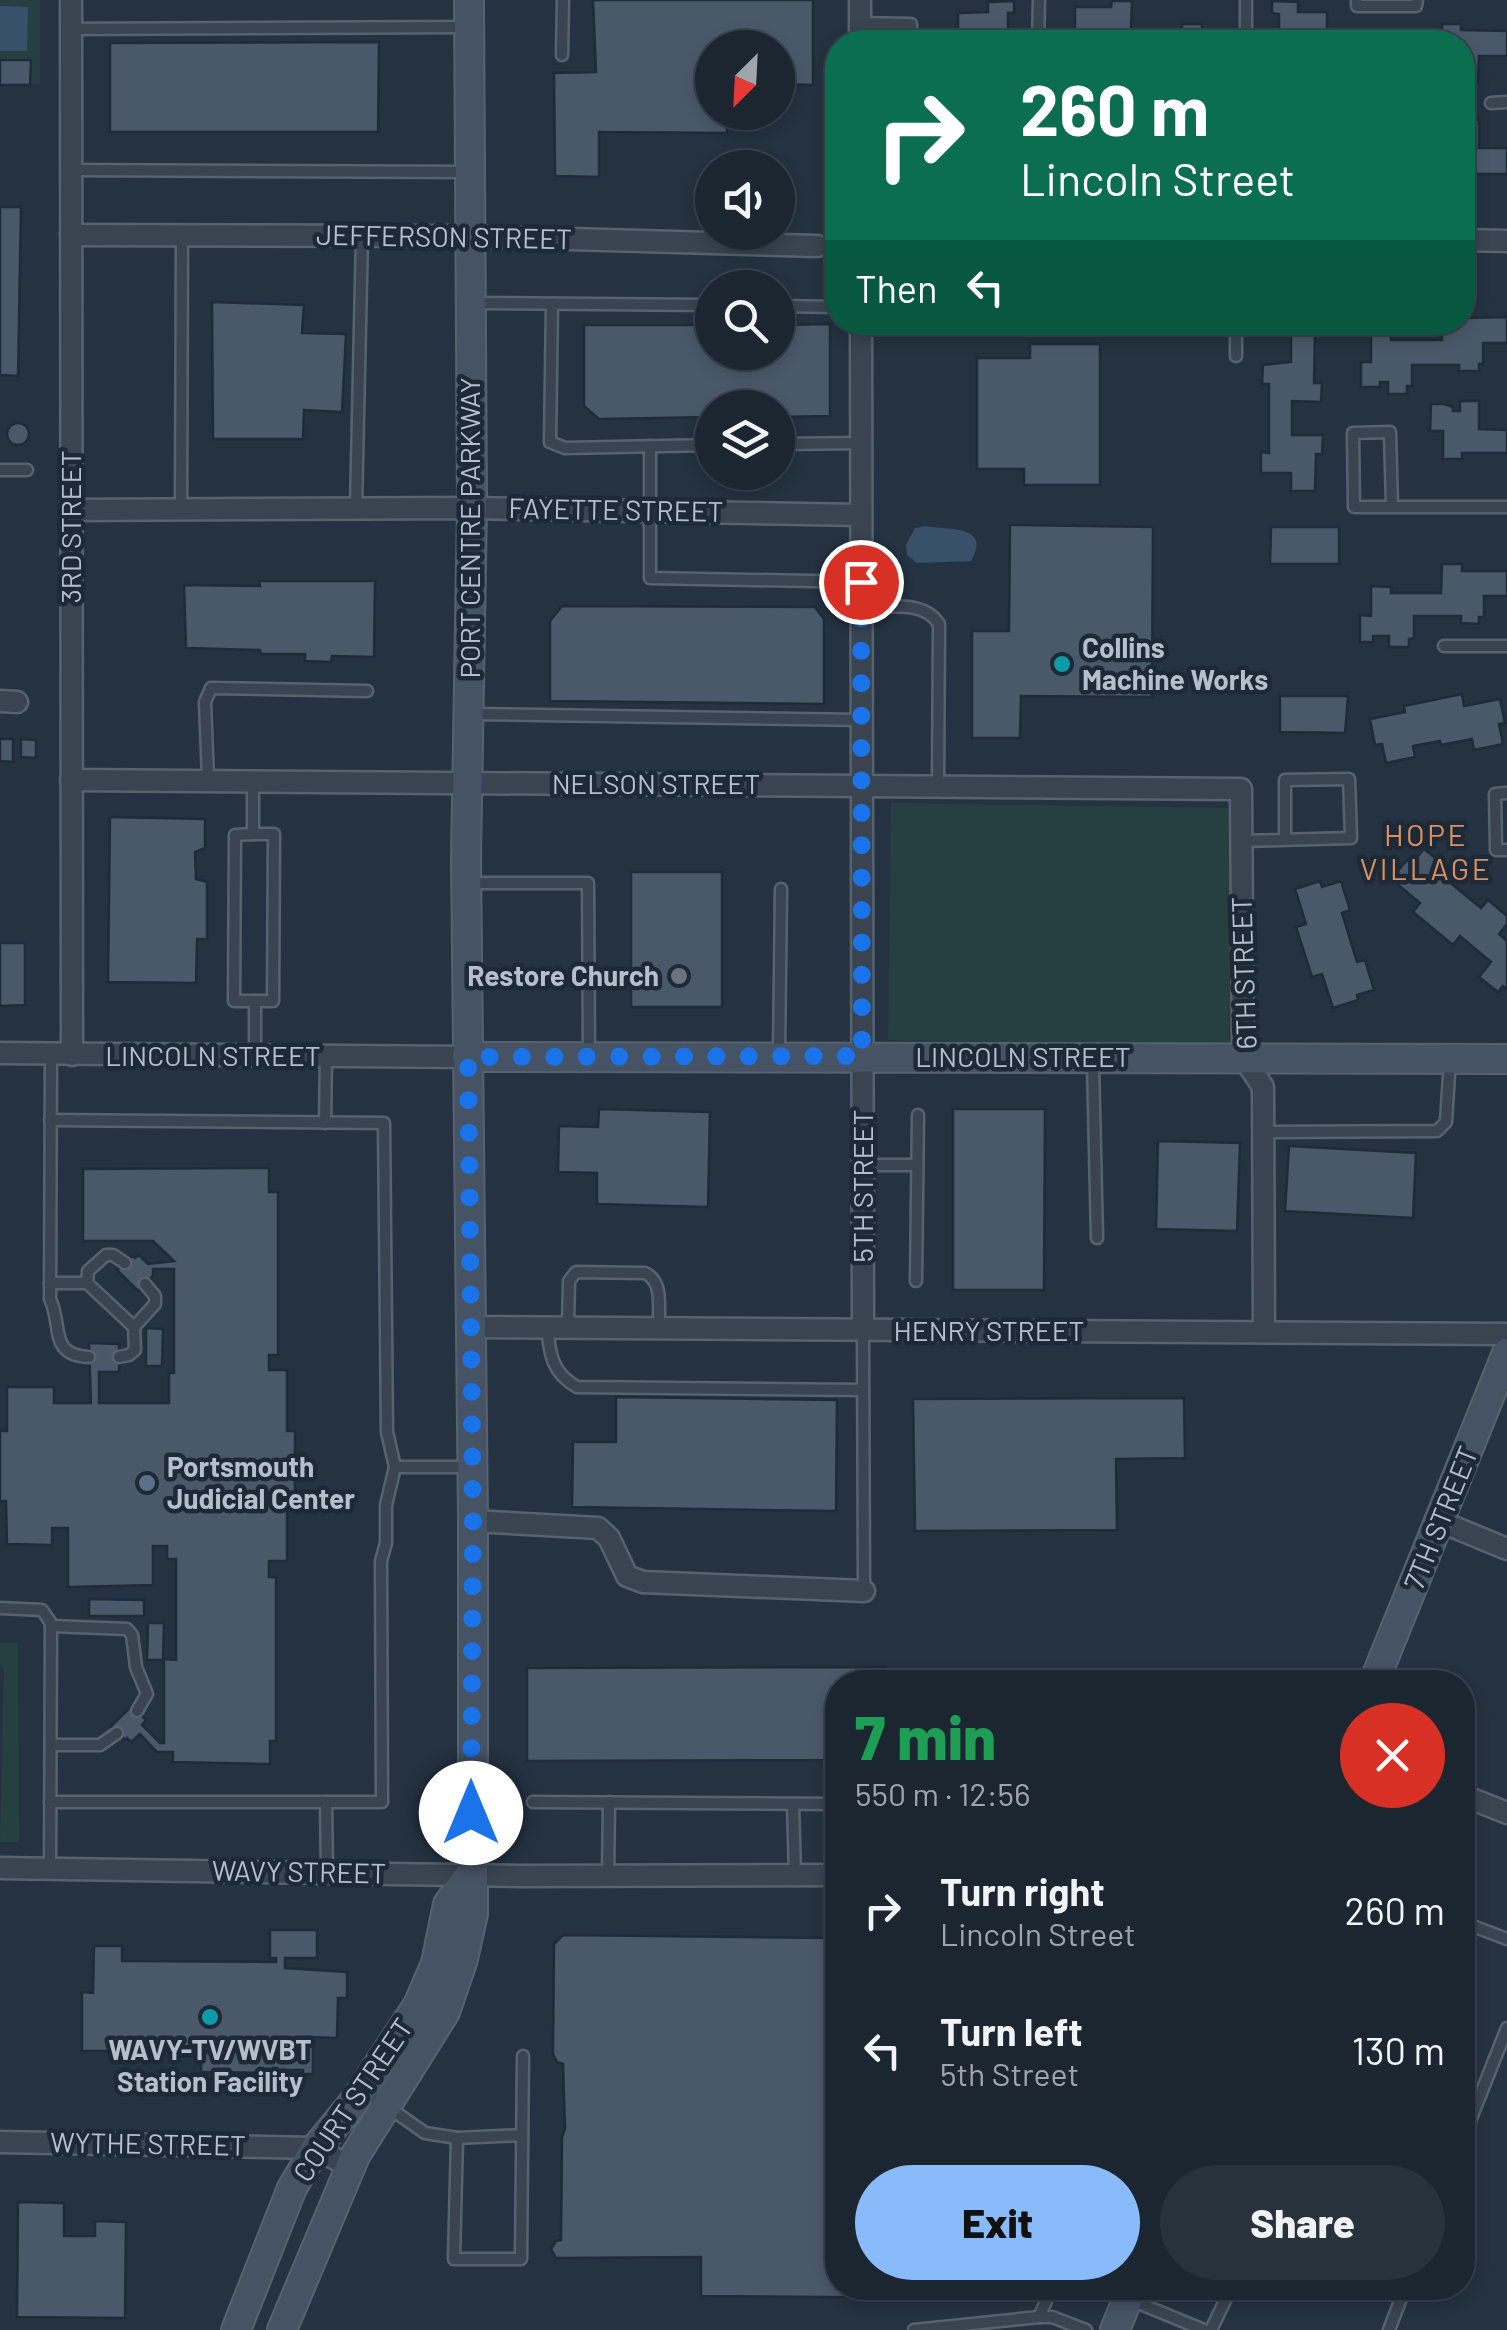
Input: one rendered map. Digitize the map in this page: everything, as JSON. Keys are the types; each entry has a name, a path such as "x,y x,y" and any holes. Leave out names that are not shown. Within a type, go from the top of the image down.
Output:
{"main road":[{"name":"PORT CENTRE PARKWAY","path":"468,1057 466,884 472,508 469,13"},
{"name":"LINCOLN STREET","path":"468,1057 1507,1058"},
{"name":"COURT STREET","path":"282,2330 350,2167 374,2098 436,1963 448,1904 470,1873 473,1521 468,1057"},
{"name":"7TH STREET","path":"1379,1670 1507,1353"},
{"name":"COURT STREET","path":"236,2330 292,2188 316,2148 374,2098"},
{"path":"1115,2330 1127,2300"}],"street":[{"name":"3RD STREET","path":"61,1055 72,780 71,0"},
{"path":"860,0 860,30"},
{"name":"JEFFERSON STREET","path":"71,235 468,236 818,246"},
{"path":"1475,240 1507,241"},
{"name":"5TH STREET","path":"860,335 864,1330"},
{"name":"FAYETTE STREET","path":"71,510 472,508 861,515"},
{"name":"NELSON STREET","path":"72,780 1241,789"},
{"name":"6TH STREET","path":"1241,789 1243,1058 1264,1087 1264,1332"},
{"name":"LINCOLN STREET","path":"0,1053 468,1057"},
{"name":"HENRY STREET","path":"470,1327 1507,1334"},
{"path":"473,1521 598,1528 609,1538 626,1576 644,1582 864,1591"},
{"path":"1439,1521 1507,1548"},
{"path":"1475,1800 1507,1813"},
{"name":"WAVY STREET","path":"0,1868 825,1875"},
{"name":"WYTHE STREET","path":"0,2142 316,2148 350,2167"}],"lane":[{"path":"562,55 563,0"},
{"path":"1038,30 1039,0"},
{"path":"1246,0 1246,30"},
{"path":"1357,0 1357,6 1416,6 1417,0"},
{"path":"71,29 469,13"},
{"path":"877,30 911,24 911,30"},
{"path":"1491,103 1507,102"},
{"path":"71,170 469,172"},
{"path":"181,510 182,236"},
{"path":"356,508 362,236"},
{"path":"469,303 695,305"},
{"path":"552,304 550,442 565,448 695,445"},
{"path":"795,306 825,307"},
{"path":"1236,335 1236,356"},
{"path":"1392,507 1390,432 1354,432 1354,507 1392,507 1507,507"},
{"path":"795,444 861,442"},
{"path":"650,446 650,578 861,582"},
{"path":"0,470 28,470"},
{"path":"861,608 918,607 932,613 939,624 938,786"},
{"path":"1444,646 1507,646"},
{"path":"208,780 205,702 211,688 367,691"},
{"path":"470,714 862,720"},
{"path":"1241,842 1351,838 1349,779 1285,780 1286,840"},
{"path":"253,781 253,834"},
{"path":"1501,794 1501,850"},
{"path":"274,834 273,1001 255,1001 234,1001 235,835 274,834"},
{"path":"466,884 588,884 589,1057"},
{"path":"779,1056 781,889"},
{"path":"255,1001 255,1056"},
{"path":"61,1055 50,1120 50,1299 57,1313 61,1345 70,1354 88,1357"},
{"path":"325,1122 326,1056"},
{"path":"1093,1057 1097,1238"},
{"path":"1264,1132 1437,1132 1446,1122 1450,1058"},
{"path":"916,1281 918,1114"},
{"path":"50,1120 384,1123 387,1432 395,1466 386,1505 382,1561 382,1802 50,1802"},
{"path":"863,1165 918,1165"},
{"path":"87,1283 88,1271 106,1255 124,1263"},
{"path":"659,1328 657,1286 652,1276 576,1272 569,1280 550,1359 558,1373 577,1388 864,1390"},
{"path":"50,1282 87,1283 134,1327 135,1350 119,1357"},
{"path":"134,1327 155,1304 145,1284"},
{"path":"864,1330 864,1591"},
{"path":"395,1466 472,1467"},
{"path":"0,1608 42,1610 50,1618 50,1868"},
{"path":"51,1626 127,1629 132,1635 136,1667 147,1694 137,1711"},
{"path":"51,1745 100,1745 117,1732"},
{"path":"326,1802 327,1873"},
{"path":"533,1802 825,1804"},
{"path":"608,1876 609,1802"},
{"path":"793,1804 794,1875"},
{"path":"1475,1927 1507,1940"},
{"path":"1476,2107 1507,2028"},
{"path":"457,2138 454,2259 521,2260 523,2056"},
{"path":"374,2098 425,2133 457,2138 522,2135"},
{"path":"1039,2317 1047,2300"},
{"path":"1145,2300 1208,2330 1225,2300"},
{"path":"1388,2330 1401,2300"},
{"path":"914,2330 1039,2317 1052,2317 1086,2330"}],"green space":[{"path":"0,0 40,0 40,84 0,84"},
{"path":"891,803 1232,808 1229,1045 888,1040"},
{"path":"0,1643 18,1643 19,1842 0,1842 4,1669 0,1665"}],"water":[{"path":"0,6 28,7 27,51 0,51"},
{"path":"926,526 972,535 976,549 971,561 917,563 907,555 906,545 915,528"}],"building":[{"path":"593,0 813,0 813,85 795,84 795,30 695,30 695,130 727,133 599,132 599,177 555,176 554,73 596,72"},
{"path":"1014,1 1014,13 1008,13 1008,30 958,30 958,13 988,12 988,2"},
{"path":"1112,1 1132,1 1131,29 1182,30 1075,30 1075,7 1111,7"},
{"path":"1272,1 1298,2 1298,12 1327,12 1327,30 1279,30 1279,14 1272,13"},
{"path":"1182,24 1202,24 1202,30 1182,30"},
{"path":"1442,24 1461,24 1461,30 1442,30"},
{"path":"1475,30 1507,31 1507,56 1479,56 1478,82"},
{"path":"379,42 378,132 110,132 110,43"},
{"path":"0,60 31,60 30,85 0,85"},
{"path":"1475,120 1479,120 1479,148 1507,148 1507,174 1475,174"},
{"path":"0,207 21,207 18,376 0,375"},
{"path":"212,302 304,305 302,333 346,334 342,412 304,410 303,439 213,439"},
{"path":"1507,317 1507,343 1483,343 1479,371 1459,371 1459,365 1412,365 1412,386 1407,386 1407,394 1388,394 1388,382 1380,382 1380,387 1361,387 1361,362 1371,362 1371,335 1391,335 1391,340 1442,340 1442,335 1475,335 1475,318"},
{"path":"825,324 825,335 830,335 830,416 795,417 795,390 695,390 695,417 599,419 584,406 584,325 695,325 695,370 795,370 795,325"},
{"path":"1291,335 1315,335 1314,383 1322,383 1321,402 1292,401 1292,435 1323,435 1322,454 1316,454 1315,491 1291,491 1291,473 1261,473 1261,452 1269,453 1269,384 1262,384 1263,365 1291,362"},
{"path":"1030,344 1100,344 1100,485 1024,485 1024,469 977,469 977,358 1030,358"},
{"path":"1460,401 1479,401 1479,429 1507,430 1507,453 1462,453 1462,459 1443,459 1443,431 1430,431 1431,404 1444,404 1460,411"},
{"path":"18,423 26,426 26,442 18,445 10,442 7,434 10,426"},
{"name":"Collins Machine Works","path":"1010,525 1153,527 1152,697 1021,696 1020,738 972,738 972,631 1009,631"},
{"path":"1271,527 1339,527 1339,564 1270,564"},
{"path":"1442,564 1462,564 1462,571 1507,571 1507,596 1484,596 1484,617 1479,617 1479,624 1461,623 1461,616 1414,616 1414,638 1409,639 1409,647 1389,647 1389,636 1373,636 1373,642 1360,642 1360,615 1371,616 1371,586 1391,587 1391,593 1441,593"},
{"path":"259,581 375,581 374,657 332,656 331,662 305,661 305,654 186,648 184,585 260,586"},
{"path":"562,606 815,607 824,619 824,704 550,701 550,621"},
{"path":"1462,694 1464,706 1500,699 1505,723 1499,724 1503,744 1474,750 1472,739 1441,745 1440,741 1413,746 1415,757 1386,763 1382,744 1375,745 1370,719 1405,712 1404,706"},
{"path":"1280,696 1348,696 1345,733 1280,732"},
{"path":"0,739 13,739 13,762 0,761"},
{"path":"21,739 36,740 36,758 21,757"},
{"path":"110,817 205,819 205,848 195,852 196,879 207,882 207,939 197,939 196,983 108,982"},
{"path":"1424,849 1448,868 1442,876 1481,908 1488,900 1507,916 1507,924 1499,934 1507,941 1507,989 1503,986 1498,992 1479,977 1491,962 1460,936 1453,945 1413,912 1420,903 1391,879 1407,860 1411,864"},
{"path":"631,872 722,872 722,1007 631,1007"},
{"path":"1320,881 1322,887 1341,881 1350,910 1342,913 1357,962 1365,960 1374,990 1333,1008 1322,974 1312,977 1296,927 1306,924 1295,889"},
{"path":"0,943 25,943 25,1005 0,1006"},
{"path":"599,1109 710,1112 708,1207 597,1204 597,1173 558,1172 559,1126 598,1127"},
{"path":"953,1109 1045,1109 1044,1290 953,1290"},
{"path":"1158,1141 1240,1143 1237,1231 1156,1229"},
{"path":"1289,1146 1416,1153 1413,1218 1285,1211"},
{"name":"Portsmouth Judicial Center","path":"269,1168 269,1192 278,1192 278,1355 269,1355 269,1370 287,1370 287,1431 295,1431 295,1501 287,1501 287,1561 269,1561 269,1577 276,1577 276,1741 270,1741 270,1764 173,1762 173,1752 157,1752 140,1734 131,1742 125,1740 111,1726 132,1706 146,1720 142,1725 164,1743 164,1659 176,1660 176,1559 167,1559 167,1546 153,1546 153,1585 68,1587 68,1528 52,1528 52,1545 7,1544 6,1501 0,1501 0,1431 7,1431 7,1387 54,1387 54,1403 91,1403 89,1343 119,1344 119,1372 99,1372 99,1403 169,1403 169,1373 174,1373 174,1269 153,1269 153,1276 138,1291 117,1270 132,1256 139,1255 148,1264 174,1261 153,1241 83,1241 83,1169"},
{"path":"146,1328 163,1329 162,1366 146,1366"},
{"path":"616,1397 837,1400 836,1511 572,1507 573,1442 616,1442"},
{"path":"1184,1398 1185,1458 1116,1459 1117,1530 915,1531 913,1399"},
{"path":"89,1599 144,1600 144,1616 89,1616"},
{"path":"148,1623 164,1623 163,1660 147,1660"},
{"path":"527,1668 886,1670 825,1670 825,1760 527,1761"},
{"name":"WAVY-TV/WVBT Station Facility","path":"270,1930 317,1930 317,1958 285,1958 285,1968 347,1972 347,1998 338,1998 337,2038 308,2037 308,2045 313,2045 313,2074 303,2074 303,2070 201,2072 201,2053 209,2051 142,2049 142,2036 140,2040 121,2040 121,2051 82,2051 82,1992 93,1993 94,1946 122,1946 122,1961 276,1962 276,1958 270,1958"},
{"path":"563,1935 825,1938 825,2297 701,2296 701,2257 556,2258 551,2249 561,2240 565,2128 563,2064 553,2054 554,1944"},
{"path":"18,2202 64,2203 64,2236 95,2236 95,2221 126,2222 125,2318 17,2317"}],"place":[{"name":"Collins Machine Works","path":"1062,664"},
{"name":"Restore Church","path":"679,976"},
{"name":"Portsmouth Judicial Center","path":"147,1483"},
{"name":"WAVY-TV/WVBT Station Facility","path":"210,2017"}],"district":[{"name":"HOPE VILLAGE","path":"1426,853"}],"route":[{"path":"471,1813 473,1521 468,1057 862,1056 861,582"}]}
